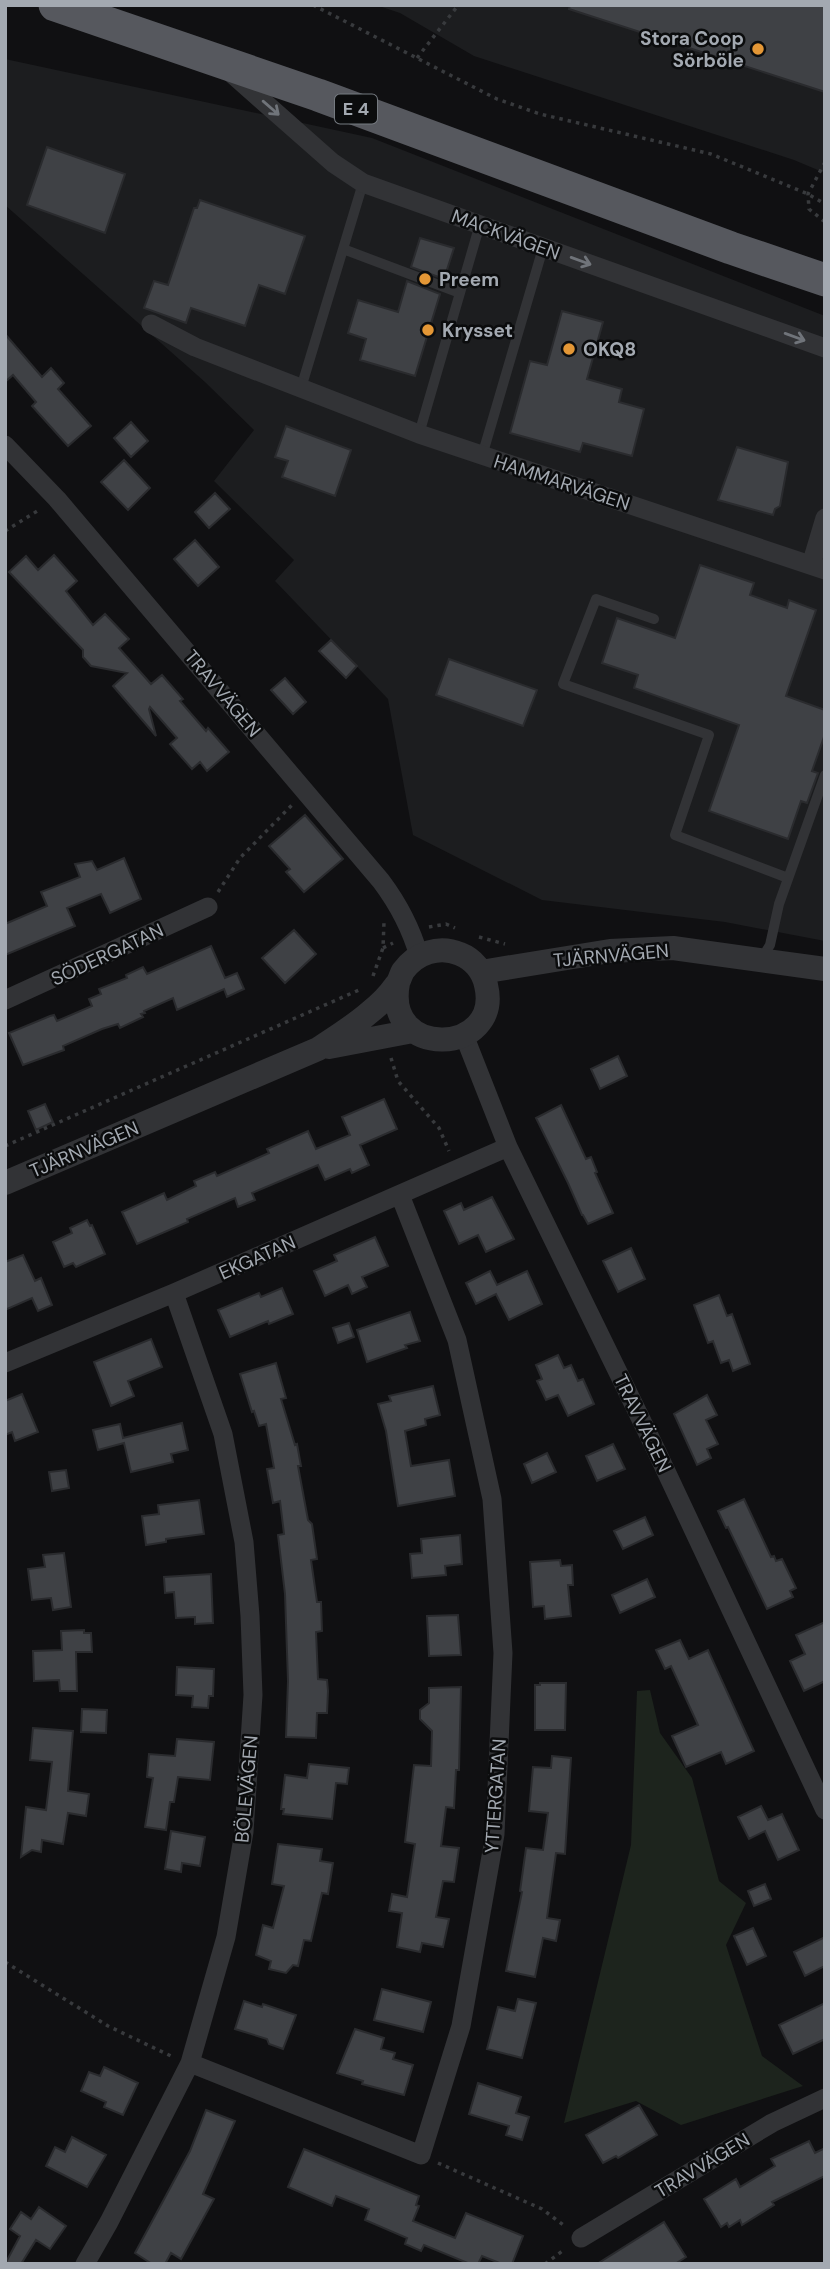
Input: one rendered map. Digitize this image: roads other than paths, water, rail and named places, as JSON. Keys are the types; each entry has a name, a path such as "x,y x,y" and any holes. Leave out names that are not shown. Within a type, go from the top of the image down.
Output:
{"highway":[{"name":"E 4","path":"55,5 318,95 731,248 825,279"}],"street":[{"name":"MACKVÄGEN","path":"220,63 333,163 363,183 825,348"},
{"name":"HAMMARVÄGEN","path":"151,324 195,347 419,433 818,568"},
{"name":"TRAVVÄGEN","path":"5,445 57,499 397,902 413,934 419,956"},
{"path":"818,568 825,517"},
{"name":"SÖDERGATAN","path":"5,1000 208,907"},
{"name":"TJÄRNVÄGEN","path":"481,972 622,950 673,948 825,968"},
{"path":"435,950 451,951 470,960 481,972 487,990 486,1005 481,1019 464,1035 449,1040 433,1040 413,1031 399,1010 398,983 405,970 419,956 435,950"},
{"name":"TJÄRNVÄGEN","path":"5,1184 318,1049 373,1010 398,983"},
{"name":"TJÄRNVÄGEN","path":"318,1049 413,1031"},
{"name":"TRAVVÄGEN","path":"464,1035 508,1147 656,1450 825,1810"},
{"name":"EKGATAN","path":"5,1363 174,1293 508,1147"},
{"name":"YTTERGATAN","path":"190,2063 421,2155 461,2026 495,1834 503,1653 492,1499 457,1340 400,1195"},
{"name":"BÖLEVÄGEN","path":"85,2264 110,2222 190,2063 229,1924 244,1832 253,1695 244,1542 223,1434 174,1293"},
{"name":"TRAVVÄGEN","path":"581,2238 772,2123 825,2098"}],"lane":[{"path":"301,388 363,183"},
{"path":"419,433 480,225"},
{"path":"482,456 543,247"},
{"path":"343,249 460,293"},
{"path":"654,619 596,599 564,684 709,735 675,835 788,878"},
{"path":"762,958 770,945 779,904 825,775"}],"place":[{"name":"Stora Coop Sörböle","path":"758,49"},
{"name":"Preem","path":"425,279"},
{"name":"Krysset","path":"428,330"},
{"name":"OKQ8","path":"569,349"}]}
